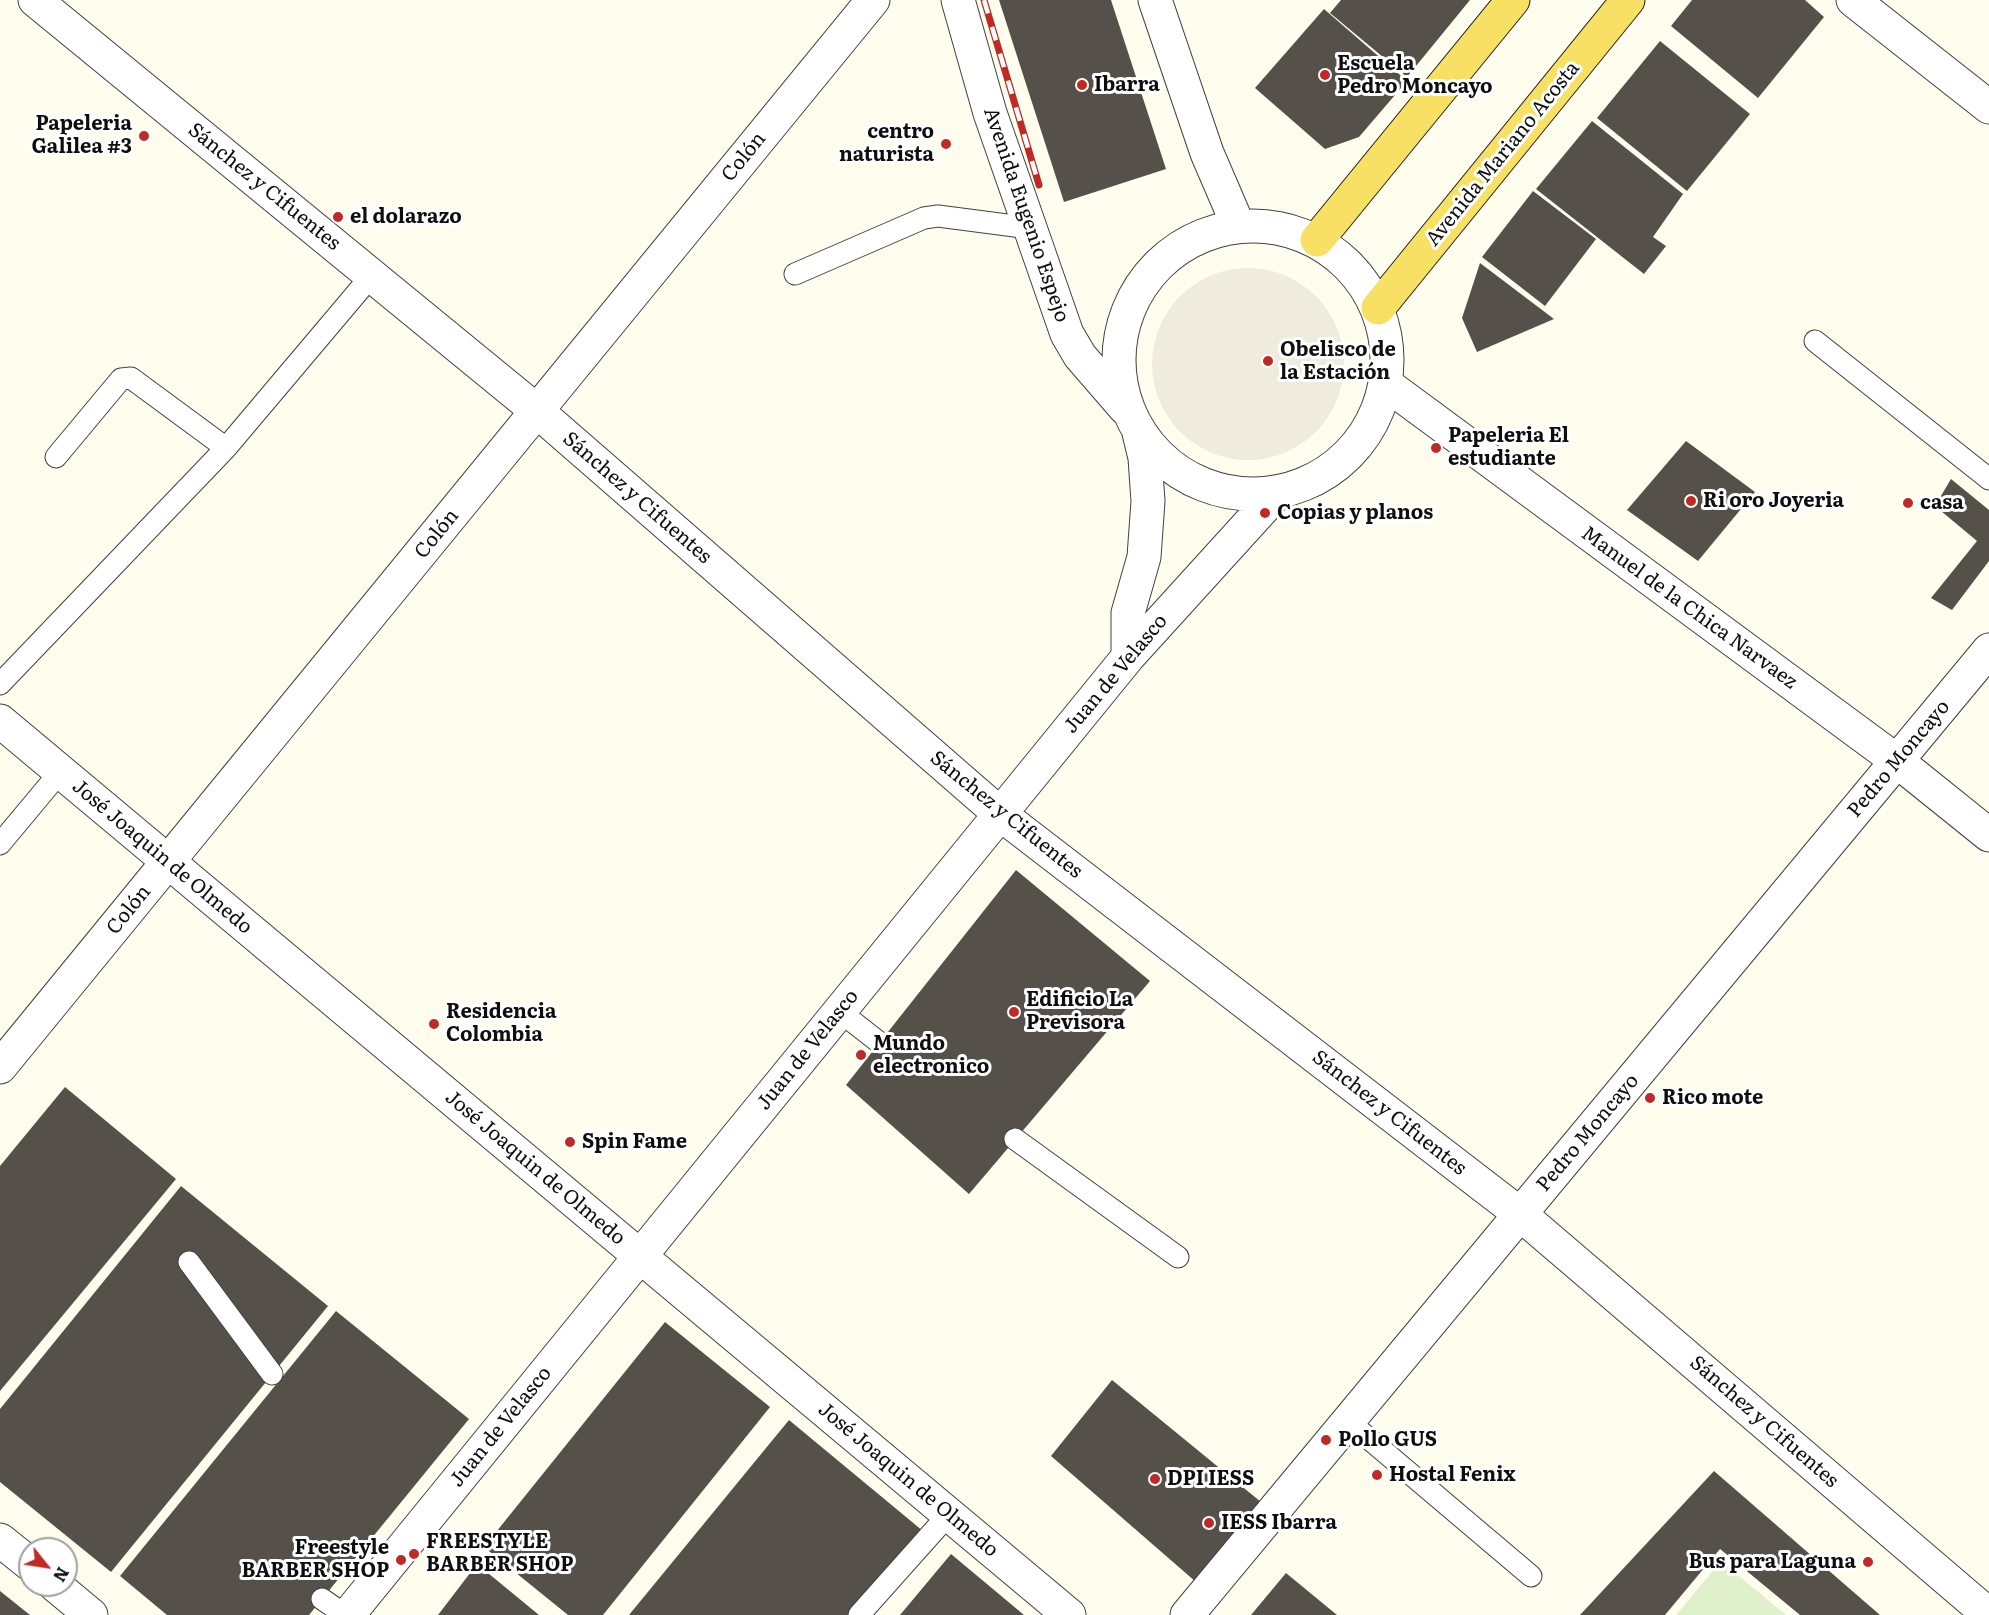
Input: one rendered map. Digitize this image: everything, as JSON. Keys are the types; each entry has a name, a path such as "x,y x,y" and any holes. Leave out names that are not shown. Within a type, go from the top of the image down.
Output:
{"main road":[{"path":"1317,240 1514,0"},
{"name":"Avenida Mariano Acosta","path":"1378,308 1628,0"}],"street":[{"name":"Sánchez y Cifuentes","path":"35,0 537,411 1000,814 1520,1214 1989,1615"},
{"name":"Colón","path":"0,1067 873,0"},
{"name":"Avenida Eugenio Espejo","path":"958,0 990,113 1067,334 1080,356 1165,463 1199,485 1237,495 1277,493"},
{"path":"1155,0 1207,153 1238,225"},
{"path":"1853,0 1989,107"},
{"path":"1128,657 1128,613 1144,556 1149,501 1145,458 1119,373 1122,331 1137,292 1163,260 1198,237 1238,225 1278,227 1317,240 1353,268 1378,308 1388,345 1386,384 1373,423 1348,456 1316,480 1277,493"},
{"name":"Manuel de la Chica Narvaez","path":"1386,384 1897,761 1989,835"},
{"name":"Juan de Velasco","path":"338,1610 640,1256 1128,657 1277,493"},
{"name":"Pedro Moncayo","path":"1187,1615 1989,650"},
{"name":"José Joaquin de Olmedo","path":"0,721 1069,1615"},
{"path":"0,1540 18,1554"},
{"path":"69,1597 91,1615"}],"lane":[{"path":"795,274 924,218 938,216 1030,228"},
{"path":"0,684 226,448 372,275"},
{"path":"1815,341 1989,479"},
{"path":"56,456 121,380 131,378 226,448"},
{"path":"0,844 60,772"},
{"path":"839,1011 880,1043"},
{"path":"1016,1139 1178,1257"},
{"path":"189,1262 272,1374"},
{"path":"1348,1421 1531,1576"},
{"path":"859,1615 949,1514"}],"green space":[{"path":"1721,1561 1786,1615 1676,1615"}],"shaded area":[{"path":"1239,268 1257,268 1285,275 1316,296 1337,327 1344,364 1337,401 1316,432 1285,453 1257,460 1239,460 1203,449 1174,425 1163,409 1156,392 1152,373 1152,355 1163,319 1187,290 1203,279 1220,272"}],"building":[{"name":"Ibarra","path":"999,0 1111,0 1166,169 1064,202"},
{"path":"1341,0 1470,0 1407,77 1330,13"},
{"path":"1692,0 1805,0 1824,17 1758,98 1671,26"},
{"path":"1324,9 1407,81 1359,137 1325,149 1255,88"},
{"path":"1660,41 1750,114 1687,191 1597,118"},
{"path":"1592,121 1683,194 1653,237 1666,246 1644,274 1536,189"},
{"path":"1533,191 1596,239 1545,306 1482,257"},
{"path":"1480,263 1554,319 1477,352 1462,318"},
{"name":"Ri oro Joyeria","path":"1686,441 1755,492 1698,561 1627,510"},
{"path":"1951,479 1989,510 1989,561 1952,610 1931,598 1977,541 1935,506"},
{"name":"Edificio La Previsora","path":"1016,870 1150,981 969,1194 846,1085"},
{"path":"65,1087 176,1179 0,1391 0,1166"},
{"path":"181,1186 328,1306 111,1572 78,1545 78,1537 68,1537 0,1482 0,1409"},
{"path":"336,1311 469,1419 309,1615 167,1615 120,1576"},
{"path":"665,1322 770,1407 603,1615 568,1615 484,1547"},
{"name":"DPI IESS","path":"1112,1380 1261,1502 1196,1582 1051,1456"},
{"path":"789,1420 935,1541 874,1615 629,1615"},
{"path":"1714,1471 1880,1615 1800,1615 1720,1549 1665,1615 1580,1615"},
{"path":"951,1554 1024,1615 900,1615"},
{"path":"477,1564 539,1615 438,1615"},
{"path":"1286,1573 1337,1615 1251,1615"},
{"path":"0,1591 30,1615 0,1615"}],"railway":[{"path":"984,0 1039,185"}],"place":[{"name":"Escuela Pedro Moncayo","path":"1325,75"},
{"name":"Ibarra","path":"1082,85"},
{"name":"Papeleria Galilea #3","path":"144,136"},
{"name":"centro naturista","path":"946,144"},
{"name":"el dolarazo","path":"338,217"},
{"name":"Obelisco de la Estación","path":"1268,361"},
{"name":"Papeleria El estudiante","path":"1436,448"},
{"name":"Ri oro Joyeria","path":"1691,501"},
{"name":"casa","path":"1908,503"},
{"name":"Copias y planos","path":"1265,513"},
{"name":"Edificio La Previsora","path":"1014,1012"},
{"name":"Residencia Colombia","path":"434,1024"},
{"name":"Mundo electronico","path":"861,1055"},
{"name":"Rico mote","path":"1650,1098"},
{"name":"Spin Fame","path":"570,1142"},
{"name":"Pollo GUS","path":"1326,1440"},
{"name":"Hostal Fenix","path":"1377,1475"},
{"name":"DPI IESS","path":"1155,1479"},
{"name":"IESS Ibarra","path":"1209,1523"},
{"name":"FREESTYLE BARBER SHOP","path":"414,1554"},
{"name":"Freestyle BARBER SHOP","path":"401,1560"},
{"name":"Bus para Laguna","path":"1868,1562"}]}
